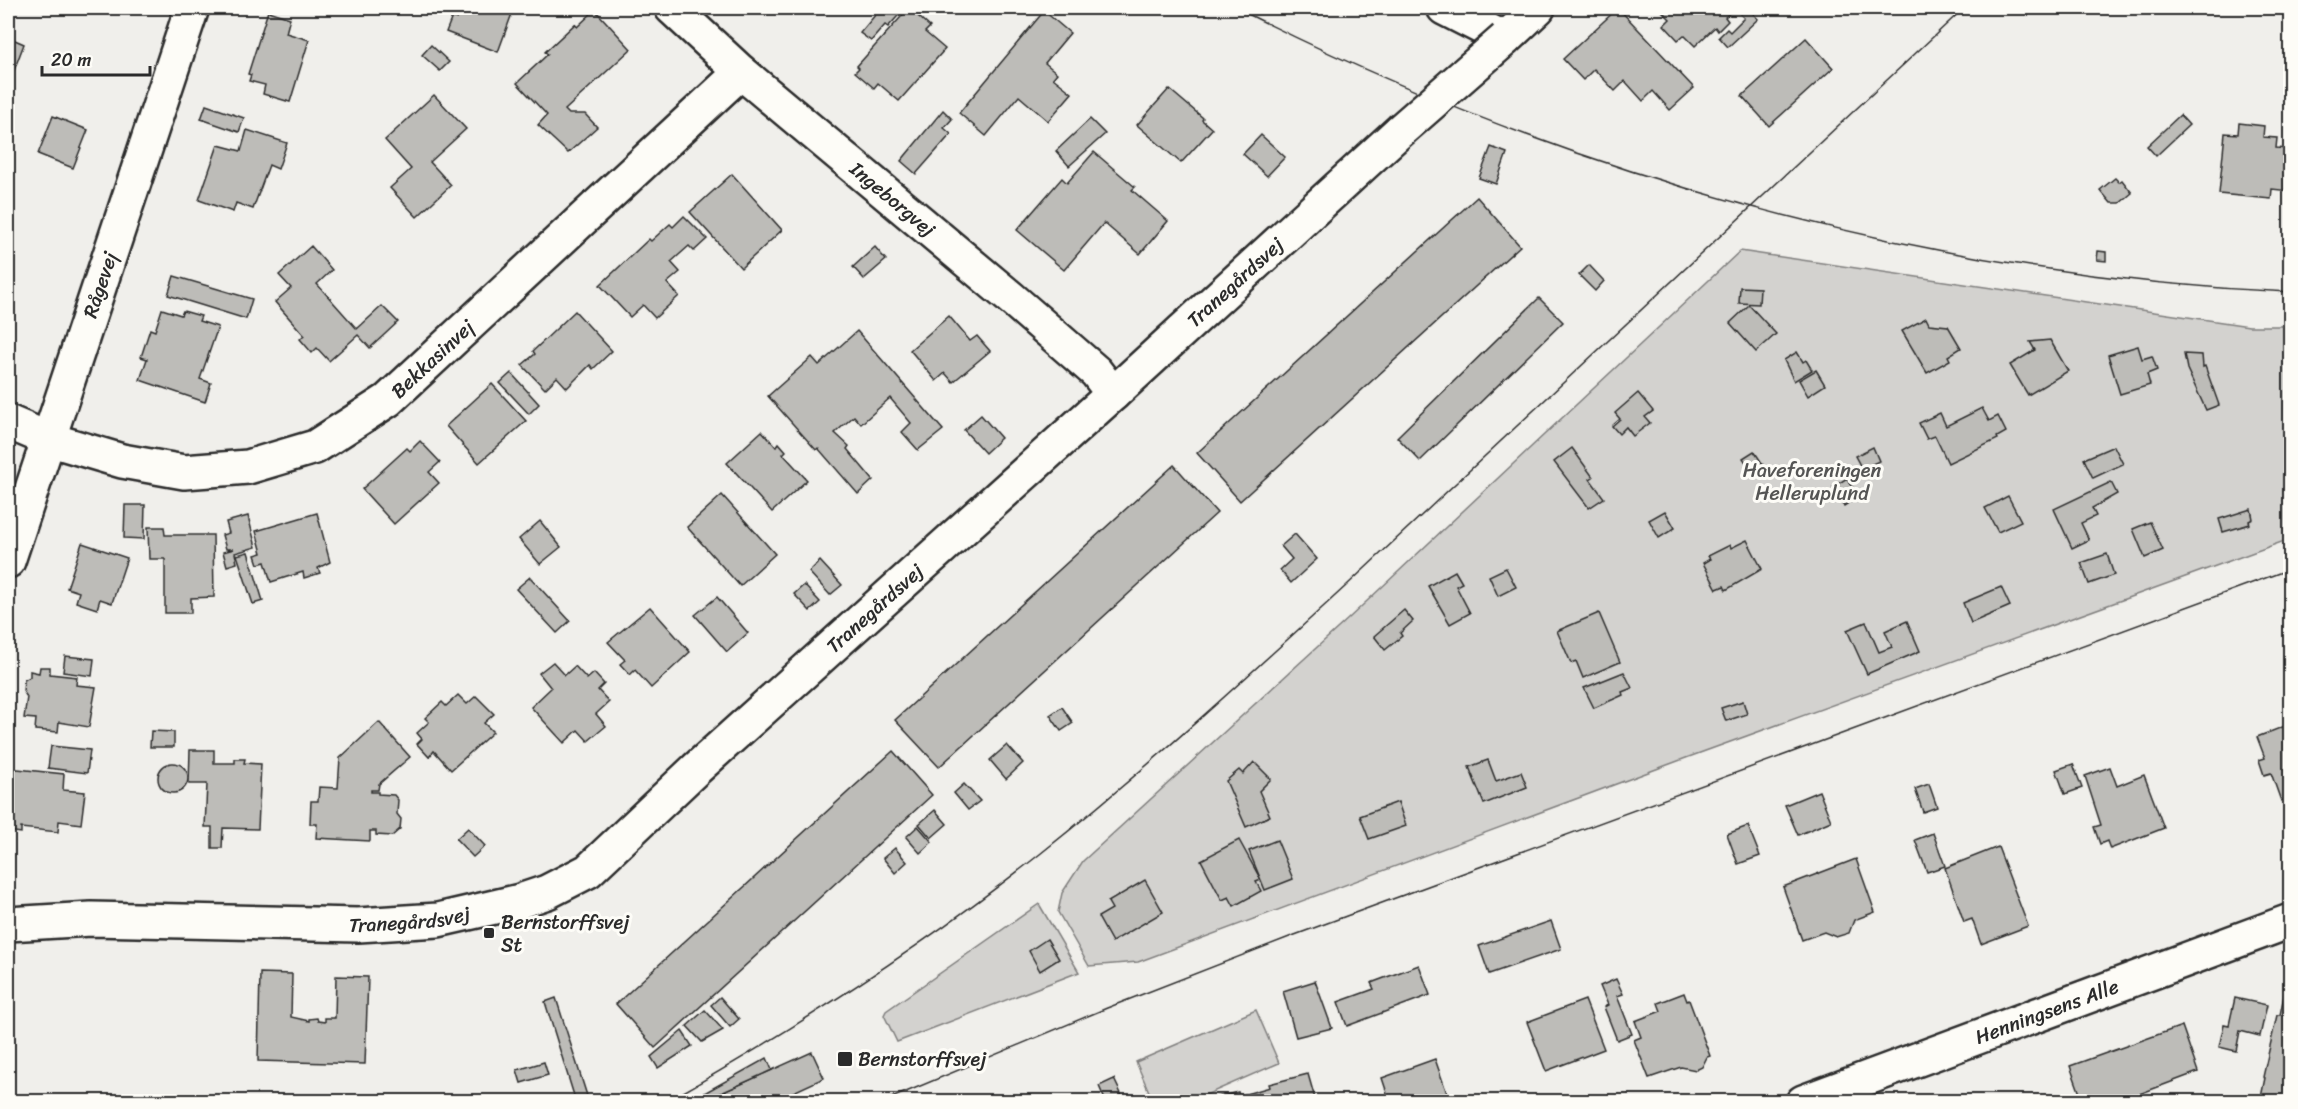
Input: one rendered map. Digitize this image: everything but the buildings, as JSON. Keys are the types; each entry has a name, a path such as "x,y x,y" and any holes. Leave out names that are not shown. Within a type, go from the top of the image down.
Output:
{"street":[{"name":"Rågevej","path":"8,561 192,8"},
{"name":"Ingeborgvej","path":"672,8 741,72 1096,372 1113,394"},
{"path":"1444,8 1505,39"},
{"name":"Tranegårdsvej","path":"8,924 91,919 358,925 438,921 547,892 588,871 696,769 1113,394 1401,129 1538,8"},
{"name":"Bekkasinvej","path":"8,422 48,439 123,461 184,472 248,467 315,447 388,400 741,72"},
{"name":"Tranegårdsvej","path":"8,905 91,919"},
{"name":"Henningsens Alle","path":"1803,1101 2290,921"}],"green space":[{"name":"Haveforeningen Helleruplund","path":"1740,251 2249,326 2290,326 2290,539 1686,758 1138,962 1089,966 1058,912 1062,893 1083,861 1349,618"},
{"path":"1039,904 1079,972 897,1042 884,1015 886,1011"},
{"path":"1256,1010 1279,1063 1192,1101 1153,1101 1136,1062"}],"tram line":[{"path":"1236,8 1360,67 1486,120 1616,166 1748,206 1882,239 2017,264 2153,282 2290,292"},
{"path":"666,1102 811,1016 905,954 996,888 1119,789 1347,585 1964,8"},
{"path":"882,1102 1107,1008 1292,936 2290,569"}],"place":[{"name":"Bernstorffsvej St","path":"489,933"},
{"name":"Bernstorffsvej","path":"845,1059"}]}
